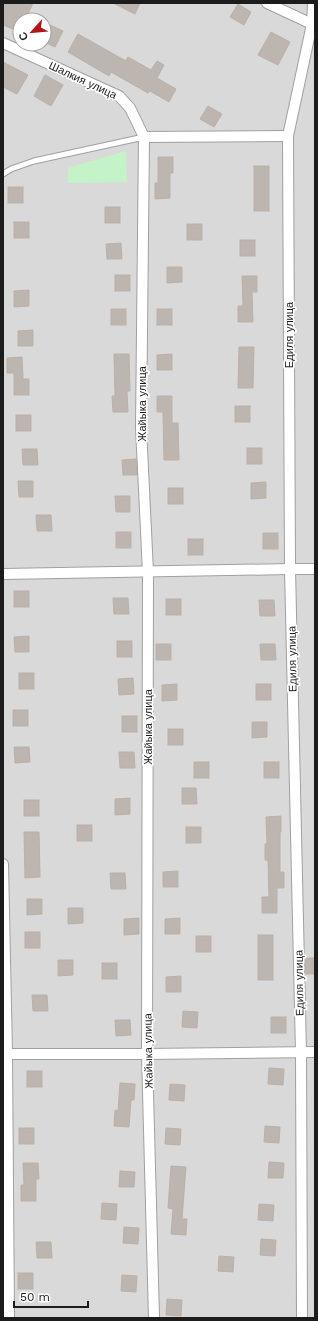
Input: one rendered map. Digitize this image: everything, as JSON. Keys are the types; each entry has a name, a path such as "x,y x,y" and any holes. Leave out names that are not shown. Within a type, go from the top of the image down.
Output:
{"street":[{"path":"267,3 312,24"},
{"name":"Едиля улица","path":"302,1318 301,1053 290,569 288,136 312,24 314,3"},
{"name":"Шалкия улица","path":"3,43 119,96 130,108 144,137"},
{"path":"144,137 288,136"},
{"name":"Жайыка улица","path":"144,137 142,428 148,572 147,1054 154,1318"},
{"path":"3,574 315,569"},
{"path":"3,864 9,1318"},
{"path":"5,1054 315,1052"}],"lane":[{"path":"3,174 34,161 144,137"}],"shaded area":[{"path":"3,3 315,3 315,1318 3,1318"}],"green space":[{"path":"126,151 127,182 68,183 68,168"}],"building":[{"path":"3,3 33,3 29,12 12,12 12,29 3,25"},
{"path":"113,3 140,3 135,14"},
{"path":"238,4 251,12 244,25 230,17"},
{"path":"52,26 63,31 55,47 52,46"},
{"path":"271,32 290,42 278,65 258,55"},
{"path":"78,34 126,61 128,57 151,70 157,61 164,65 157,78 176,89 169,102 150,91 148,93 111,72 109,76 68,52"},
{"path":"3,62 28,75 17,94 3,87"},
{"path":"45,75 63,85 51,106 34,96"},
{"path":"208,106 222,114 214,127 200,119"},
{"path":"158,157 173,157 173,173 170,173 170,198 155,199 155,183 158,183"},
{"path":"254,166 269,166 269,211 254,211"},
{"path":"8,187 23,187 23,203 8,203"},
{"path":"105,207 120,207 120,223 105,223"},
{"path":"14,222 29,222 29,238 14,238"},
{"path":"187,224 202,224 202,240 187,240"},
{"path":"240,240 255,240 255,256 240,256"},
{"path":"121,243 122,259 107,259 106,244"},
{"path":"167,267 182,267 182,282 167,283"},
{"path":"115,275 130,275 130,291 115,291"},
{"path":"242,276 257,276 257,292 252,292 253,322 238,322 238,306 243,306"},
{"path":"29,290 29,306 14,307 14,291"},
{"path":"111,309 126,309 126,325 111,325"},
{"path":"157,309 172,309 172,325 157,325"},
{"path":"33,330 33,346 18,346 18,331"},
{"path":"239,347 254,347 253,388 238,388"},
{"path":"114,354 129,354 130,391 127,391 128,412 113,412 112,396 115,396"},
{"path":"172,354 172,370 157,370 157,355"},
{"path":"22,357 23,379 29,379 29,395 14,395 14,373 7,373 7,358"},
{"path":"157,396 172,396 172,423 178,423 179,460 164,460 163,412 157,412"},
{"path":"235,406 250,406 250,422 235,422"},
{"path":"16,415 31,415 31,431 16,431"},
{"path":"247,448 262,448 262,464 247,464"},
{"path":"22,449 37,449 38,465 23,465"},
{"path":"136,459 137,475 123,475 122,460"},
{"path":"18,481 33,481 33,497 19,497"},
{"path":"266,482 266,498 251,499 251,483"},
{"path":"168,488 183,488 183,504 168,504"},
{"path":"115,496 130,496 130,512 116,512"},
{"path":"36,515 51,515 52,531 37,531"},
{"path":"116,532 131,532 131,548 116,548"},
{"path":"263,533 278,533 278,549 263,549"},
{"path":"188,539 203,539 203,555 188,555"},
{"path":"14,591 29,591 29,607 14,607"},
{"path":"113,598 128,598 129,614 114,614"},
{"path":"166,599 181,599 181,615 166,615"},
{"path":"259,600 274,600 275,616 260,616"},
{"path":"29,636 29,652 15,652 14,637"},
{"path":"117,641 132,641 132,657 117,657"},
{"path":"156,644 171,644 171,660 156,660"},
{"path":"260,644 275,644 276,660 261,660"},
{"path":"19,673 34,673 34,689 19,689"},
{"path":"133,678 134,694 119,695 118,679"},
{"path":"177,684 177,700 162,701 162,685"},
{"path":"256,684 271,684 271,700 256,700"},
{"path":"13,710 28,710 28,726 13,726"},
{"path":"122,716 137,716 137,732 122,732"},
{"path":"252,722 267,722 267,737 252,738"},
{"path":"168,729 183,729 183,745 168,745"},
{"path":"14,747 29,747 30,762 15,763"},
{"path":"119,752 134,752 135,768 120,768"},
{"path":"194,762 209,762 209,778 194,778"},
{"path":"264,762 279,762 279,778 264,778"},
{"path":"182,788 196,788 197,804 182,804"},
{"path":"130,798 130,814 115,815 115,799"},
{"path":"24,800 39,800 39,816 24,816"},
{"path":"281,816 280,872 284,872 284,888 277,888 277,913 262,913 262,897 269,897 268,860 265,860 265,844 267,844 266,817"},
{"path":"77,825 92,825 92,841 77,841"},
{"path":"186,827 201,827 201,843 186,843"},
{"path":"24,832 39,832 40,877 25,878"},
{"path":"178,871 178,887 163,887 163,872"},
{"path":"110,873 125,873 126,889 111,889"},
{"path":"27,899 42,899 42,914 27,915"},
{"path":"68,908 83,908 83,923 68,924"},
{"path":"139,918 139,934 124,935 124,919"},
{"path":"180,918 180,934 165,934 165,919"},
{"path":"25,932 40,932 40,948 25,948"},
{"path":"258,935 273,935 273,980 258,980"},
{"path":"196,936 211,936 211,952 196,952"},
{"path":"305,958 315,958 315,974 306,974"},
{"path":"58,960 73,960 73,975 58,976"},
{"path":"102,963 117,963 117,979 102,979"},
{"path":"181,976 181,992 166,992 166,977"},
{"path":"32,995 47,995 48,1011 33,1011"},
{"path":"183,1011 198,1012 197,1028 182,1027"},
{"path":"271,1017 286,1017 286,1033 271,1033"},
{"path":"115,1020 130,1020 131,1035 116,1036"},
{"path":"269,1068 284,1069 283,1085 268,1084"},
{"path":"27,1071 42,1071 42,1087 27,1087"},
{"path":"120,1083 135,1084 134,1100 131,1100 129,1127 114,1126 115,1110 118,1111"},
{"path":"170,1084 185,1085 184,1101 169,1100"},
{"path":"265,1126 280,1127 279,1143 264,1142"},
{"path":"19,1128 34,1128 34,1144 19,1144"},
{"path":"166,1128 181,1129 180,1145 165,1144"},
{"path":"269,1162 284,1163 283,1178 268,1178"},
{"path":"23,1163 38,1163 39,1179 36,1179 36,1201 21,1201 21,1185 24,1185"},
{"path":"171,1166 186,1167 182,1219 187,1219 186,1235 171,1234 173,1209 168,1208"},
{"path":"120,1171 135,1172 134,1187 119,1187"},
{"path":"102,1203 117,1204 116,1220 101,1219"},
{"path":"259,1204 274,1205 273,1221 258,1220"},
{"path":"124,1227 139,1228 138,1244 123,1243"},
{"path":"261,1239 276,1240 275,1256 260,1255"},
{"path":"36,1242 51,1242 52,1258 37,1258"},
{"path":"219,1256 234,1257 233,1272 218,1271"},
{"path":"18,1273 33,1273 33,1289 18,1289"},
{"path":"122,1275 137,1276 136,1292 121,1291"},
{"path":"167,1299 182,1300 181,1316 166,1315"}]}
